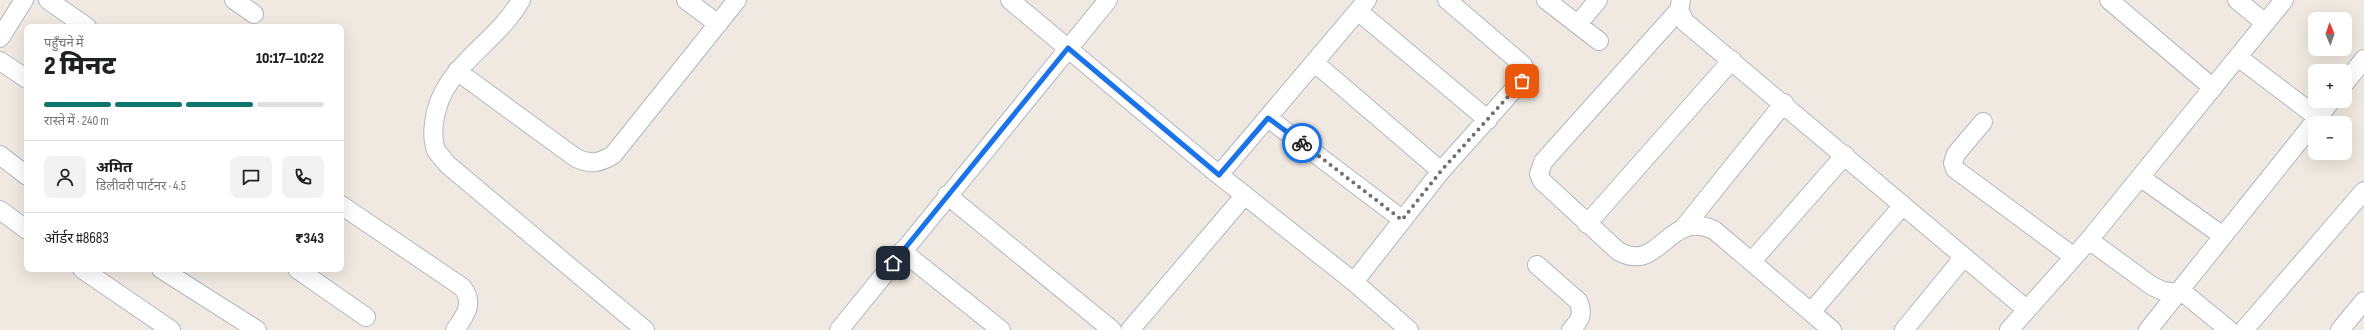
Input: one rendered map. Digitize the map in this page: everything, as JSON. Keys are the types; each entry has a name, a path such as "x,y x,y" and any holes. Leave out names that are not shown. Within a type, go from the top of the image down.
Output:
{"street":[{"path":"0,38 24,0"},
{"path":"48,0 83,24"},
{"path":"234,0 254,14"},
{"path":"521,0 505,25 457,71 439,97 435,112 433,133 437,151 448,165 645,330"},
{"path":"686,0 718,24"},
{"path":"457,71 576,158 592,164 601,162 613,154 737,0"},
{"path":"1010,0 1219,175 1354,282 1410,330"},
{"path":"838,330 1108,0"},
{"path":"1354,282 1441,171 1522,81 1525,70 1523,65 1447,0"},
{"path":"1546,0 1599,41"},
{"path":"1578,24 1598,0"},
{"path":"2109,0 2213,88"},
{"path":"2237,0 2265,23"},
{"path":"2009,330 2026,309 2089,240 2284,0"},
{"path":"1219,175 1363,5 1488,120"},
{"path":"1680,5 1685,22 1784,103 1963,258 2026,309"},
{"path":"1680,5 1544,162 1539,174 1545,187 1618,251 1634,258 1647,254 1685,226 1784,103"},
{"path":"2238,57 2316,116"},
{"path":"2352,74 2364,59"},
{"path":"0,60 24,78"},
{"path":"1587,224 1732,60"},
{"path":"1315,63 1441,171"},
{"path":"2318,116 2324,108"},
{"path":"1268,118 1402,220"},
{"path":"1983,122 1956,154 1952,163 1955,169 2074,257"},
{"path":"2148,330 2308,128"},
{"path":"0,155 24,174"},
{"path":"1752,261 1845,155"},
{"path":"2140,177 2223,236"},
{"path":"2244,330 2364,191"},
{"path":"947,195 1112,330"},
{"path":"1130,330 1245,195"},
{"path":"1812,311 1903,205"},
{"path":"344,207 462,287 468,294 469,305 466,314 455,330"},
{"path":"0,210 24,228"},
{"path":"1685,226 1704,226 1714,230 1812,311 1832,330"},
{"path":"2089,240 2146,282 2163,291 2178,292 2193,299 2229,330"},
{"path":"902,251 1001,330"},
{"path":"1904,330 1963,258"},
{"path":"1537,265 1578,302 1582,309 1581,316 1571,330"},
{"path":"86,272 171,330"},
{"path":"166,272 257,330"},
{"path":"301,272 366,317"},
{"path":"2340,330 2364,302"}],"way so far":[{"path":"1302,143 1402,220 1441,171 1522,81"}],"route":[{"path":"893,263 1068,48 1219,175 1268,118 1302,143"}]}
